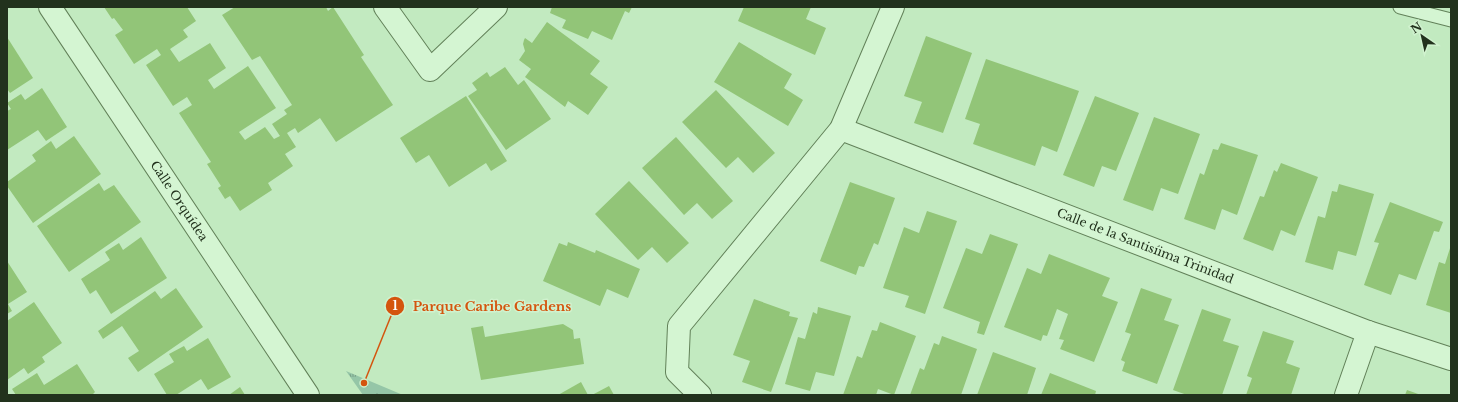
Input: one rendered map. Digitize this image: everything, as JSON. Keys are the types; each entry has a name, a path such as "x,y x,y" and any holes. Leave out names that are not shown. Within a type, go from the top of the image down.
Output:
{"street":[{"name":"Calle Orquídea","path":"50,7 308,395"},
{"path":"385,7 430,70 496,7"},
{"path":"700,395 677,372 679,326 841,129 893,7"},
{"name":"Calle de la Santisíima Trinidad","path":"841,129 1368,332 1451,359"},
{"path":"1346,395 1368,332"}],"lane":[{"path":"1400,7 1451,20"}],"green space":[{"path":"346,371 403,395 363,395"}],"building":[{"path":"104,7 187,7 196,21 183,30 188,37 170,49 179,62 210,43 226,68 208,80 214,89 248,66 276,108 239,132 245,140 265,127 274,139 280,136 272,124 287,114 284,110 292,105 260,56 252,60 222,15 235,7 326,7 328,11 333,7 364,55 361,57 393,105 336,142 320,118 298,133 295,128 287,133 296,147 285,154 293,166 268,183 272,190 240,211 230,196 225,199 218,188 221,186 207,164 211,162 179,113 192,105 187,97 173,106 146,65 161,55 157,49 134,64 115,35 123,30 114,18 112,19"},
{"path":"552,7 632,7 629,13 625,11 612,40 592,31 588,39 562,28 566,20 550,13"},
{"path":"744,7 811,7 806,19 826,28 815,55 738,21"},
{"path":"547,22 600,61 590,74 608,87 588,115 568,101 565,107 525,77 531,69 519,60 525,51 523,44 524,40 525,38 532,43"},
{"path":"926,36 972,53 943,133 914,123 922,102 904,96"},
{"path":"7,37 33,78 10,93 7,89"},
{"path":"739,42 792,74 784,88 803,100 788,126 714,82"},
{"path":"986,59 1079,91 1057,152 1042,146 1035,166 973,144 980,124 965,119"},
{"path":"505,67 518,85 524,80 551,119 506,150 468,96 477,90 472,83 487,72 490,77"},
{"path":"42,88 67,127 46,141 38,130 7,150 7,111 11,109 7,103 21,94 25,100"},
{"path":"716,90 775,153 753,173 738,157 726,168 682,122"},
{"path":"466,96 507,161 491,171 486,163 449,187 429,155 416,163 400,138"},
{"path":"1095,96 1139,113 1116,171 1102,166 1094,187 1063,175"},
{"path":"1154,117 1200,134 1178,194 1161,188 1153,211 1123,200"},
{"path":"74,136 101,174 33,223 7,186 7,182 36,161 32,155 51,141 56,149"},
{"path":"676,137 733,201 712,219 697,203 684,215 642,168"},
{"path":"1221,143 1258,155 1237,215 1222,209 1215,230 1184,219 1200,173 1204,175 1213,149 1218,150"},
{"path":"1281,163 1318,177 1295,236 1281,230 1273,251 1243,239 1260,196 1264,197 1274,170 1277,172"},
{"path":"629,181 689,243 667,263 652,247 638,260 595,214"},
{"path":"850,182 895,198 878,245 874,243 864,267 859,266 856,275 820,261"},
{"path":"99,183 104,191 114,185 141,222 69,272 37,226"},
{"path":"1339,184 1374,194 1356,256 1338,251 1333,270 1305,262 1318,216 1325,218 1332,191 1337,192"},
{"path":"1390,202 1443,222 1439,232 1434,231 1416,280 1399,274 1391,295 1364,285 1379,243 1374,242"},
{"path":"927,211 957,221 925,314 905,307 909,296 883,288 904,227 919,233"},
{"path":"990,234 1018,244 984,335 977,333 980,322 943,308 966,248 982,254"},
{"path":"141,237 167,278 111,314 96,290 90,294 81,279 110,260 105,252 119,243 123,250"},
{"path":"568,242 595,253 596,250 640,269 628,298 607,289 600,306 543,281 559,243 567,246"},
{"path":"1451,245 1451,313 1426,305 1439,262 1445,264"},
{"path":"1049,254 1110,278 1102,296 1118,302 1094,362 1060,349 1064,340 1059,339 1068,314 1057,309 1047,336 1043,335 1041,341 1004,327 1027,268 1041,274"},
{"path":"7,261 27,292 8,304 12,311 7,314"},
{"path":"176,288 203,327 138,372 128,358 139,351 122,326 103,339 98,331 155,291 161,299"},
{"path":"1141,288 1172,299 1164,320 1179,325 1157,384 1122,371 1125,362 1121,360 1131,334 1125,332"},
{"path":"754,299 790,312 789,316 798,318 771,392 742,382 750,361 733,355"},
{"path":"34,302 62,343 42,357 45,362 28,374 24,368 7,380 7,321"},
{"path":"818,307 851,316 834,376 816,372 810,391 785,384 798,337 805,339 813,312 817,314"},
{"path":"1202,309 1231,319 1223,341 1239,346 1222,395 1187,395 1173,390"},
{"path":"880,322 916,336 894,395 878,389 876,395 843,395 857,356 862,358 872,330 877,331"},
{"path":"563,324 573,330 574,339 580,338 584,364 481,380 471,328 483,326 485,337"},
{"path":"1263,331 1294,341 1286,363 1300,368 1291,395 1246,395 1252,378 1247,376"},
{"path":"942,336 977,349 961,395 910,395 920,368 924,370 934,343 939,345"},
{"path":"208,338 231,377 208,390 201,379 176,395 167,395 154,374 174,362 169,354 184,346 187,351"},
{"path":"993,352 1036,368 1027,395 977,395"},
{"path":"77,364 95,392 92,395 16,395 12,389 37,373 44,385"},
{"path":"1050,373 1096,391 1095,395 1041,395"},
{"path":"581,382 588,395 558,395"},
{"path":"609,386 614,395 592,395"},
{"path":"240,387 245,395 229,395"},
{"path":"1407,390 1421,395 1405,395"}],"place":[{"name":"Parque Caribe Gardens","path":"364,383"}]}
